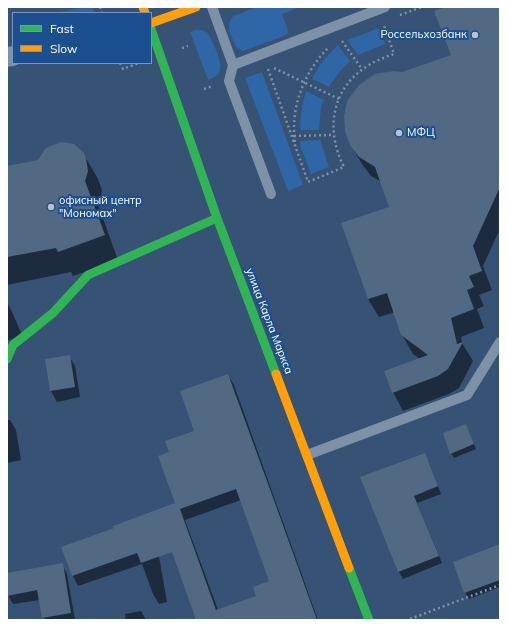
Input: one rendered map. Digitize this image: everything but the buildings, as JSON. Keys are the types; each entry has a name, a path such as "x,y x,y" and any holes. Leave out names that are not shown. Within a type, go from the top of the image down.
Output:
{"main road":[{"path":"152,23 196,7"},
{"name":"улица Карла Маркса","path":"152,32 217,218 369,620"},
{"path":"7,359 13,345 52,313 88,275 217,218"}],"lane":[{"path":"212,7 233,65 229,81 271,194"},
{"path":"233,65 385,7"},
{"path":"306,455 466,395 500,342"}],"path":[{"path":"339,99 266,64 308,182 344,167 338,156 333,135 335,110 339,99 351,79 362,69 380,59 394,54 382,22"},
{"path":"339,37 362,69"},
{"path":"296,148 294,118 298,101 311,68 330,45"},
{"path":"120,64 123,69 136,64"},
{"path":"294,136 333,135"},
{"path":"410,619 500,585"}],"shaded area":[{"path":"92,7 94,12 60,12"},
{"path":"257,7 301,7 282,14 288,33 284,36 243,51 236,47 229,31 229,23 233,16"},
{"path":"379,28 385,44 358,55 347,40"},
{"path":"202,30 208,33 220,62 221,66 218,74 208,80 190,32"},
{"path":"338,45 350,61 341,70 329,87 312,79 320,65"},
{"path":"262,72 303,185 288,191 245,78"},
{"path":"306,91 324,100 321,107 319,130 300,130 300,120"},
{"path":"320,140 329,167 311,174 301,148 300,141"}],"traffic: fast":[{"path":"152,32 217,218 276,374"},
{"path":"7,359 13,345 53,313 88,275 217,218"},
{"path":"349,568 369,620"}],"traffic: slow":[{"path":"143,7 145,12"},
{"path":"152,23 196,7"},
{"path":"276,374 349,568"}],"place":[{"name":"Россельхозбанк","path":"475,35"},
{"name":"МФЦ","path":"399,133"},
{"name":"офисный центр \"Мономах\"","path":"51,207"}]}
